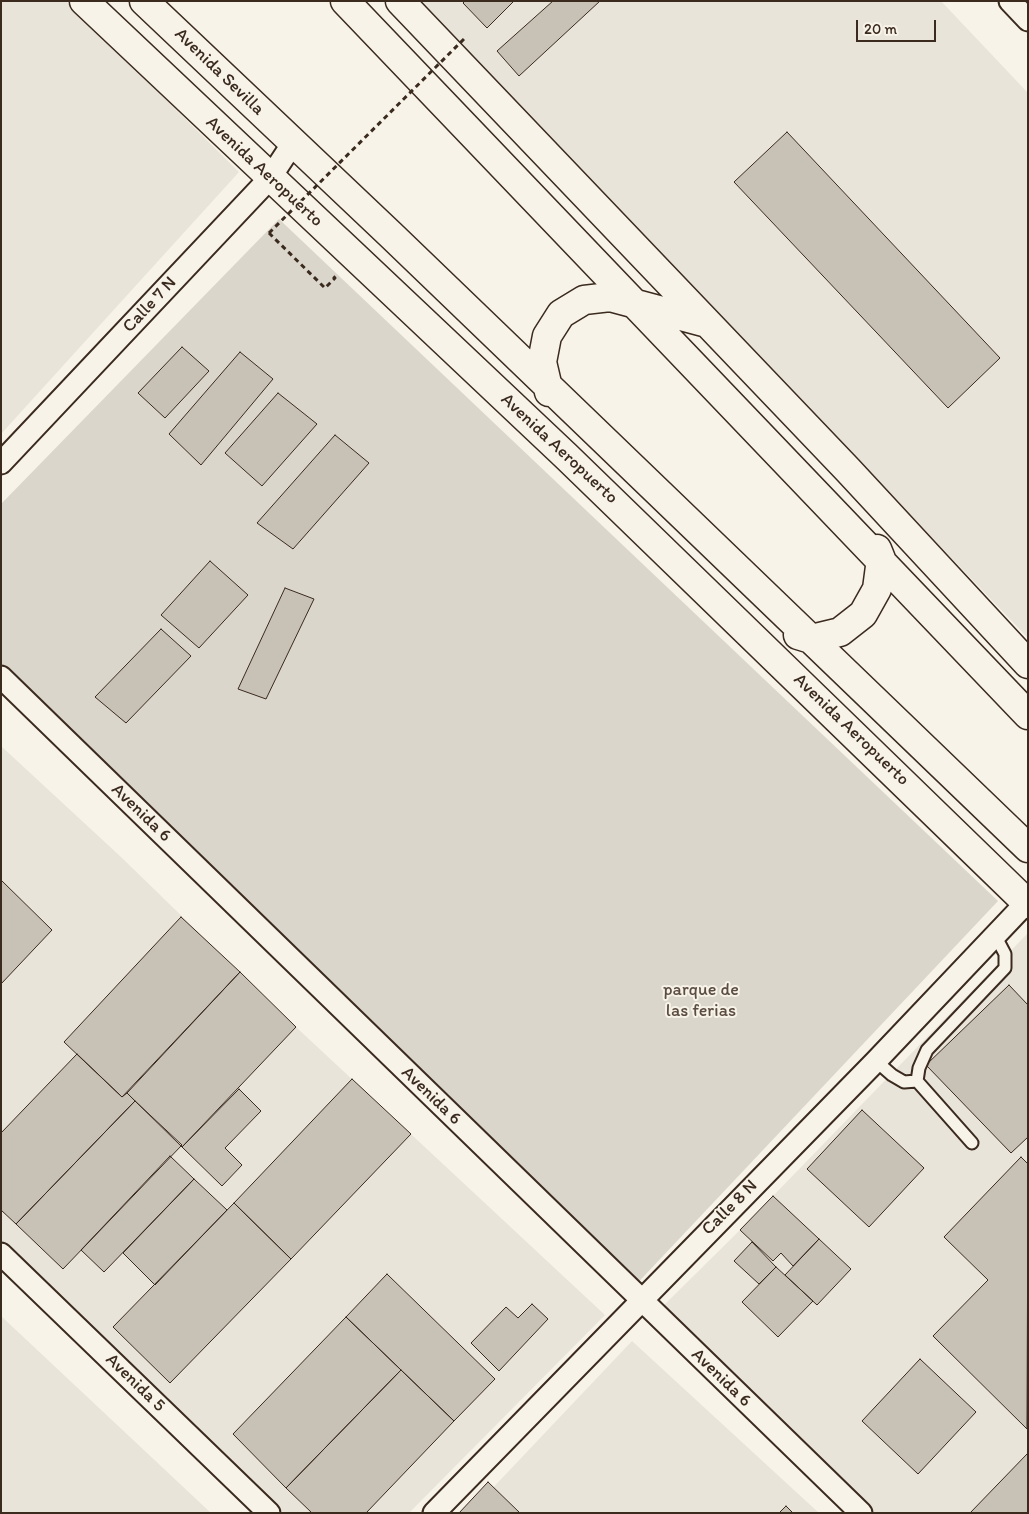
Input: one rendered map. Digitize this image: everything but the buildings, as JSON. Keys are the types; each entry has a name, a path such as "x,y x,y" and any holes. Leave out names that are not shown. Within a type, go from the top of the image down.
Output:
{"main road":[{"name":"Avenida Aeropuerto","path":"84,1 735,617 1027,903"},
{"name":"Avenida Sevilla","path":"144,1 293,143"},
{"path":"345,1 1028,714"},
{"path":"400,1 1025,654"},
{"name":"Avenida Aeropuerto","path":"293,143 1028,848"},
{"path":"566,456 542,362 547,336 561,314 584,300 610,296 707,323"},
{"path":"735,617 811,639 840,632 863,614 878,589 880,560 848,470"}],"street":[{"path":"1010,1 1028,20"},
{"name":"Calle 7 N","path":"1,464 270,178 293,143"},
{"name":"Avenida 6","path":"1,677 861,1513"},
{"name":"Calle 8 N","path":"434,1513 640,1300 876,1061 995,934 1027,903"},
{"name":"Avenida 5","path":"1,1254 269,1513"}],"lane":[{"path":"917,1081 919,1068 927,1050 1005,968 1005,954 995,934"},
{"path":"876,1061 892,1075 904,1082 917,1081"},
{"path":"917,1081 972,1143"}],"path":[{"path":"328,272 335,278 325,288 269,233 466,37"}],"shaded area":[{"path":"1,1 66,1 239,172 1,434"},
{"path":"418,1 941,1 1028,93 1028,638"},
{"path":"1,746 121,857 296,1027 605,1315 409,1513 284,1513 1,1253"},
{"path":"1028,933 1028,1513 869,1513 655,1314 740,1230"},
{"path":"1,1316 211,1513 1,1513"},
{"path":"632,1341 819,1513 469,1513"}],"green space":[{"name":"parque de las ferias","path":"279,219 998,901 629,1292 1,694 1,504"}]}
